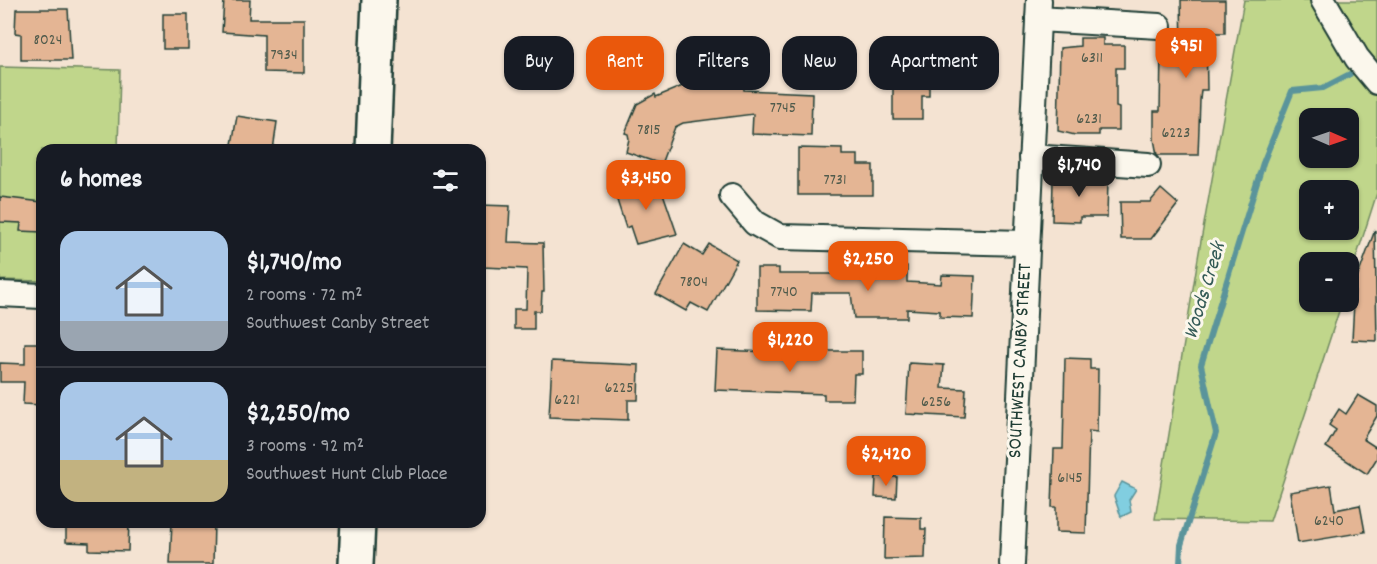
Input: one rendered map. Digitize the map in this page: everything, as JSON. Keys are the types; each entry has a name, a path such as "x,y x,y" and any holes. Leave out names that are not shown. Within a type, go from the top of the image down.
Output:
{"main road":[{"path":"373,144 379,0"},
{"path":"356,564 358,528"}],"street":[{"path":"1323,0 1357,58 1377,82"},
{"name":"SOUTHWEST CANBY STREET","path":"1012,564 1038,10 1159,26"},
{"path":"1031,157 1148,165"},
{"path":"732,196 755,223 766,232 780,237 1027,243"},
{"path":"0,294 36,296"}],"green space":[{"path":"1244,0 1377,0 1377,193 1358,252 1299,252 1299,312 1339,312 1270,521 1155,519"},
{"path":"0,67 120,70 118,144 36,144 36,281 0,280"}],"water":[{"path":"1122,482 1136,489 1129,500 1131,512 1121,517 1114,496"}],"building":[{"path":"224,0 250,0 249,19 304,19 304,73 264,72 264,35 222,32"},
{"path":"1181,0 1225,0 1225,33 1206,33 1207,90 1201,90 1198,155 1157,155 1154,139 1154,111 1160,111 1161,52 1174,52 1175,47 1182,47"},
{"path":"16,9 68,9 71,60 21,60 21,34 15,33"},
{"path":"163,14 188,14 188,49 163,49"},
{"path":"1080,38 1103,38 1103,45 1124,45 1124,68 1116,68 1116,107 1119,108 1119,130 1099,130 1099,135 1075,135 1058,131 1060,48 1080,46"},
{"path":"676,89 812,93 811,136 752,134 753,114 683,123 675,127 661,164 626,152 629,139 628,134 625,133 637,104 655,94 656,97"},
{"path":"893,90 929,90 929,96 922,96 922,119 893,119"},
{"path":"237,116 277,122 274,144 232,144"},
{"path":"798,148 842,149 842,155 858,155 858,165 873,165 873,195 798,195"},
{"path":"1069,174 1088,175 1088,179 1108,179 1107,217 1080,217 1080,222 1052,221 1053,181 1064,181 1063,177 1069,178"},
{"path":"657,176 677,234 636,244 630,226 626,228 614,191"},
{"path":"1161,189 1178,204 1151,239 1121,239 1120,202 1150,202"},
{"path":"0,197 36,201 36,232 20,231 21,223 0,222"},
{"path":"486,205 510,206 508,242 543,243 544,292 542,292 541,311 534,311 534,329 514,329 514,309 526,309 527,269 486,267"},
{"path":"1375,230 1377,341 1352,340 1354,312 1359,312 1359,273"},
{"path":"684,244 702,255 709,244 737,260 708,312 691,303 686,311 656,294"},
{"path":"840,265 907,266 907,282 941,284 942,275 975,276 973,318 940,317 940,311 907,309 907,318 854,318 851,293 812,293 811,311 757,310 757,268 779,268 779,274 840,274"},
{"path":"25,343 36,343 36,405 23,404 24,382 0,382 0,363 25,364"},
{"path":"717,350 824,354 824,351 862,351 862,374 854,374 853,400 824,400 824,394 715,390"},
{"path":"1065,358 1090,359 1090,369 1098,369 1097,432 1089,431 1086,533 1056,532 1056,507 1052,507 1054,449 1063,449"},
{"path":"552,361 639,365 638,400 628,400 628,420 549,417"},
{"path":"909,363 944,365 942,388 966,389 964,417 906,414"},
{"path":"1358,395 1377,406 1377,416 1363,439 1377,448 1377,458 1367,474 1326,447 1336,430 1329,425 1339,409 1346,414"},
{"path":"876,476 897,477 896,498 875,497"},
{"path":"1331,485 1335,510 1360,505 1365,532 1298,543 1290,492"},
{"path":"885,517 921,518 921,529 926,529 925,558 884,559"},
{"path":"66,528 129,528 128,551 89,550 89,543 66,542"},
{"path":"172,528 214,528 213,564 170,564"}],"waterway":[{"name":"Woods Creek","path":"1180,564 1181,545 1216,433 1201,365 1263,163 1292,91 1323,88 1350,74"}]}
